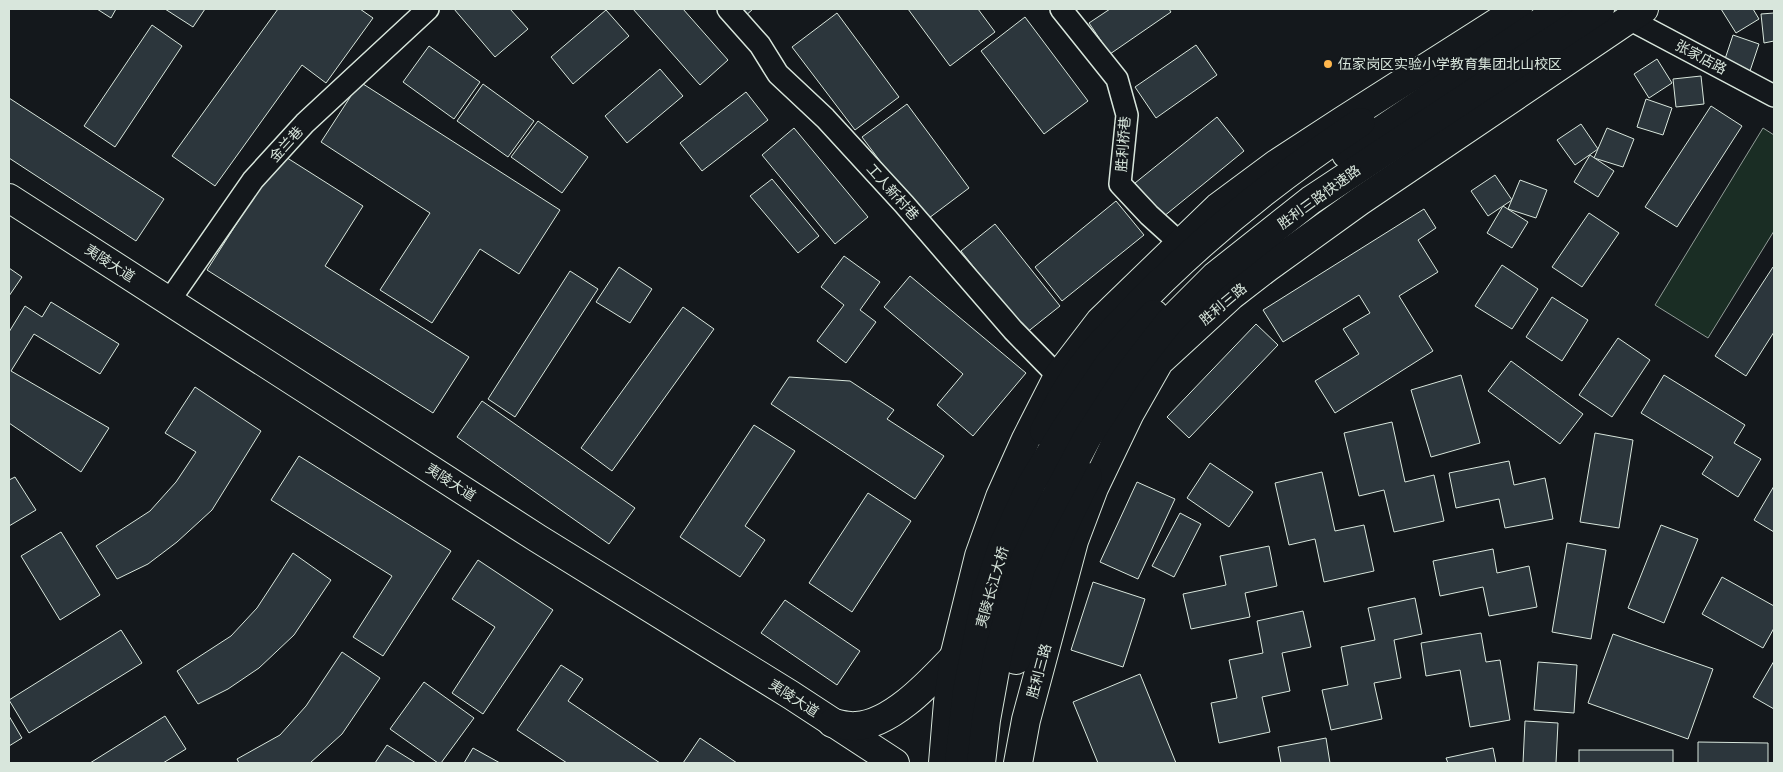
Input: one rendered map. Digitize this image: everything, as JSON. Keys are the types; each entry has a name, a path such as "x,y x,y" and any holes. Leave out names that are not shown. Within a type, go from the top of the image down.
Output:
{"main road":[{"path":"944,763 948,702 954,657 979,556 997,505 1026,439 1058,376 1100,321 1218,207 1276,164 1518,9"},
{"path":"1003,545 1032,454 1071,381 1101,344 1159,282 1223,225 1321,149 1530,9"},
{"name":"胜利三路快速路","path":"1077,432 1108,365 1199,266 1252,222 1316,175 1414,106 1560,9"},
{"name":"胜利三路快速路","path":"1077,432 1127,376 1169,322 1215,276 1311,200 1600,9"},
{"name":"胜利三路","path":"1018,763 1026,720 1074,541 1094,488 1126,421 1159,362 1232,295 1267,268 1360,201 1636,14"},
{"name":"夷陵大道","path":"9,198 529,533 791,695 895,763"},
{"name":"夷陵大道","path":"9,214 530,549 784,707 853,755 868,763"},
{"path":"992,763 1024,628 1063,526 1104,444 1159,362"},
{"name":"夷陵长江大桥","path":"960,763 967,692 986,596 1003,545 1032,483 1077,432"},
{"name":"夷陵长江大桥","path":"981,763 986,720 998,654 1021,568 1042,523 1077,432"},
{"path":"832,723 854,726 873,723 888,715 924,687 954,657"},
{"path":"1024,763 1026,720"}],"street":[{"name":"金兰巷","path":"169,301 253,180 305,124 428,9"},
{"name":"工人新村巷","path":"728,9 760,45 778,74 825,118 904,204 1013,330 1058,376"},
{"name":"胜利桥巷","path":"1061,9 1118,79 1127,115 1120,184 1149,215 1181,244"},
{"name":"张家店路","path":"1636,14 1774,96"}],"green space":[{"path":"1763,128 1774,135 1774,231 1708,338 1655,305"}],"building":[{"path":"97,9 116,9 111,18"},
{"path":"165,9 205,9 193,27"},
{"path":"278,9 360,9 373,18 326,83 302,65 215,186 172,156"},
{"path":"454,9 510,9 528,29 495,57"},
{"path":"633,9 683,9 728,60 700,85"},
{"path":"737,9 753,9 744,17"},
{"path":"908,9 978,9 995,32 950,66"},
{"path":"1110,9 1169,9 1171,12 1110,54 1089,23"},
{"path":"1721,9 1753,9 1759,19 1736,33"},
{"path":"606,10 629,36 573,84 551,57"},
{"path":"837,13 899,97 855,130 792,47"},
{"path":"1774,13 1774,41 1764,43 1761,14"},
{"path":"1025,17 1088,101 1044,134 981,51"},
{"path":"152,25 182,46 115,147 84,126"},
{"path":"1733,35 1759,44 1750,71 1724,62"},
{"path":"1196,45 1217,75 1156,118 1135,87"},
{"path":"429,46 480,82 454,119 403,82"},
{"path":"1657,59 1672,83 1649,98 1634,74"},
{"path":"660,69 683,96 627,143 605,116"},
{"path":"1701,76 1704,104 1676,107 1673,79"},
{"path":"360,82 560,210 519,274 480,249 432,323 380,290 430,213 321,142"},
{"path":"483,84 534,121 508,157 457,121"},
{"path":"746,92 768,120 702,171 680,143"},
{"path":"9,98 164,199 136,241 9,158"},
{"path":"1646,99 1672,108 1663,135 1637,127"},
{"path":"907,104 969,188 925,221 862,137"},
{"path":"1711,106 1742,126 1677,227 1645,207"},
{"path":"1217,117 1244,151 1163,217 1135,183"},
{"path":"538,121 588,157 562,193 511,157"},
{"path":"1581,124 1598,149 1575,165 1557,140"},
{"path":"794,128 868,217 835,244 762,155"},
{"path":"1607,128 1634,139 1623,167 1594,158"},
{"path":"281,154 363,206 325,266 469,357 433,413 207,270"},
{"path":"1590,155 1614,171 1598,197 1574,182"},
{"path":"1495,175 1512,200 1488,216 1471,191"},
{"path":"772,179 819,236 798,253 750,196"},
{"path":"1520,180 1547,190 1536,218 1508,209"},
{"path":"1116,201 1144,235 1062,301 1035,267"},
{"path":"1503,206 1528,222 1512,248 1487,233"},
{"path":"1424,209 1436,228 1418,240 1438,272 1399,296 1433,351 1335,413 1315,381 1359,354 1343,329 1370,313 1359,295 1283,342 1263,310"},
{"path":"1589,213 1619,233 1582,287 1552,267"},
{"path":"995,224 1060,306 1026,333 961,251"},
{"path":"844,256 880,282 860,310 876,322 846,363 817,341 844,305 821,287"},
{"path":"1502,265 1538,289 1512,329 1475,306"},
{"path":"619,267 652,289 630,323 596,302"},
{"path":"1773,267 1774,332 1746,376 1715,356"},
{"path":"9,268 22,277 9,296"},
{"path":"570,271 598,289 515,417 488,399"},
{"path":"910,276 1026,373 973,436 937,405 963,374 884,307"},
{"path":"1552,297 1588,320 1562,361 1526,337"},
{"path":"51,302 119,344 100,374 34,334 11,371 109,428 81,472 9,423 9,332 25,306 42,317"},
{"path":"683,307 714,329 612,471 581,448"},
{"path":"1256,324 1278,345 1189,438 1167,417"},
{"path":"1618,338 1650,360 1612,417 1579,395"},
{"path":"1511,361 1583,414 1560,444 1488,391"},
{"path":"1461,375 1480,443 1431,457 1411,390"},
{"path":"1664,375 1745,425 1734,443 1761,459 1738,497 1702,474 1713,457 1641,413"},
{"path":"789,377 850,381 894,410 887,419 944,456 915,499 771,404"},
{"path":"195,387 261,431 212,510 177,542 148,564 117,579 96,546 150,511 176,482 196,452 165,433"},
{"path":"482,401 635,508 609,544 457,437"},
{"path":"1392,422 1405,482 1434,475 1444,521 1394,532 1384,490 1359,496 1344,433"},
{"path":"754,425 795,451 745,526 765,540 740,577 680,537"},
{"path":"1595,433 1633,440 1619,528 1580,522"},
{"path":"299,456 451,551 383,656 353,637 392,576 271,500"},
{"path":"1509,461 1514,485 1545,478 1553,519 1505,528 1499,499 1456,508 1449,473"},
{"path":"1210,463 1253,492 1229,527 1187,498"},
{"path":"1322,472 1335,531 1364,525 1374,571 1324,582 1315,539 1289,545 1275,483"},
{"path":"15,477 36,510 9,526 9,480"},
{"path":"1137,482 1175,499 1138,579 1100,562"},
{"path":"1774,486 1774,532 1754,520"},
{"path":"868,493 911,521 852,612 809,583"},
{"path":"1180,513 1201,524 1174,577 1152,566"},
{"path":"1661,525 1698,539 1664,623 1628,608"},
{"path":"61,532 100,595 60,620 21,556"},
{"path":"1567,543 1606,550 1591,639 1552,632"},
{"path":"1269,546 1277,586 1245,593 1250,617 1191,629 1183,594 1226,585 1220,556"},
{"path":"1493,549 1497,573 1529,566 1537,607 1489,616 1483,587 1440,596 1433,561"},
{"path":"293,553 331,580 294,635 259,668 228,689 198,704 177,671 231,636 257,608"},
{"path":"478,560 553,610 483,714 452,693 495,627 452,599"},
{"path":"1722,577 1774,606 1774,628 1763,648 1702,614"},
{"path":"1093,582 1145,599 1123,667 1071,650"},
{"path":"1415,598 1422,634 1394,640 1401,678 1374,683 1382,719 1331,730 1322,690 1348,685 1341,647 1375,640 1368,608"},
{"path":"785,600 860,651 837,685 761,633"},
{"path":"1303,611 1311,647 1282,653 1290,691 1262,697 1270,732 1219,743 1211,703 1237,698 1229,660 1263,653 1257,621"},
{"path":"121,630 142,663 29,733 9,700"},
{"path":"1481,633 1486,662 1500,660 1510,720 1470,727 1460,670 1426,676 1421,643"},
{"path":"1613,634 1713,669 1688,739 1588,703"},
{"path":"342,652 380,678 342,734 310,763 239,763 237,759 280,735 306,706"},
{"path":"1774,661 1774,709 1753,697"},
{"path":"1538,662 1577,665 1574,713 1534,710"},
{"path":"561,665 583,679 568,701 660,763 567,763 517,730"},
{"path":"1140,674 1176,763 1098,763 1073,702"},
{"path":"424,682 474,718 441,763 438,763 390,729"},
{"path":"9,716 22,738 9,746"},
{"path":"165,716 186,749 163,763 90,763"},
{"path":"1525,721 1558,723 1556,763 1523,763"},
{"path":"700,738 737,763 683,763"},
{"path":"1326,738 1330,763 1281,763 1278,747"},
{"path":"1698,742 1768,743 1768,763 1698,763"},
{"path":"387,745 416,763 375,763"},
{"path":"473,748 500,763 464,763"},
{"path":"1493,748 1496,763 1448,763 1446,758"},
{"path":"1579,750 1673,750 1673,763 1579,763"}],"place":[{"name":"伍家岗区实验小学教育集团北山校区","path":"1328,64"}]}
